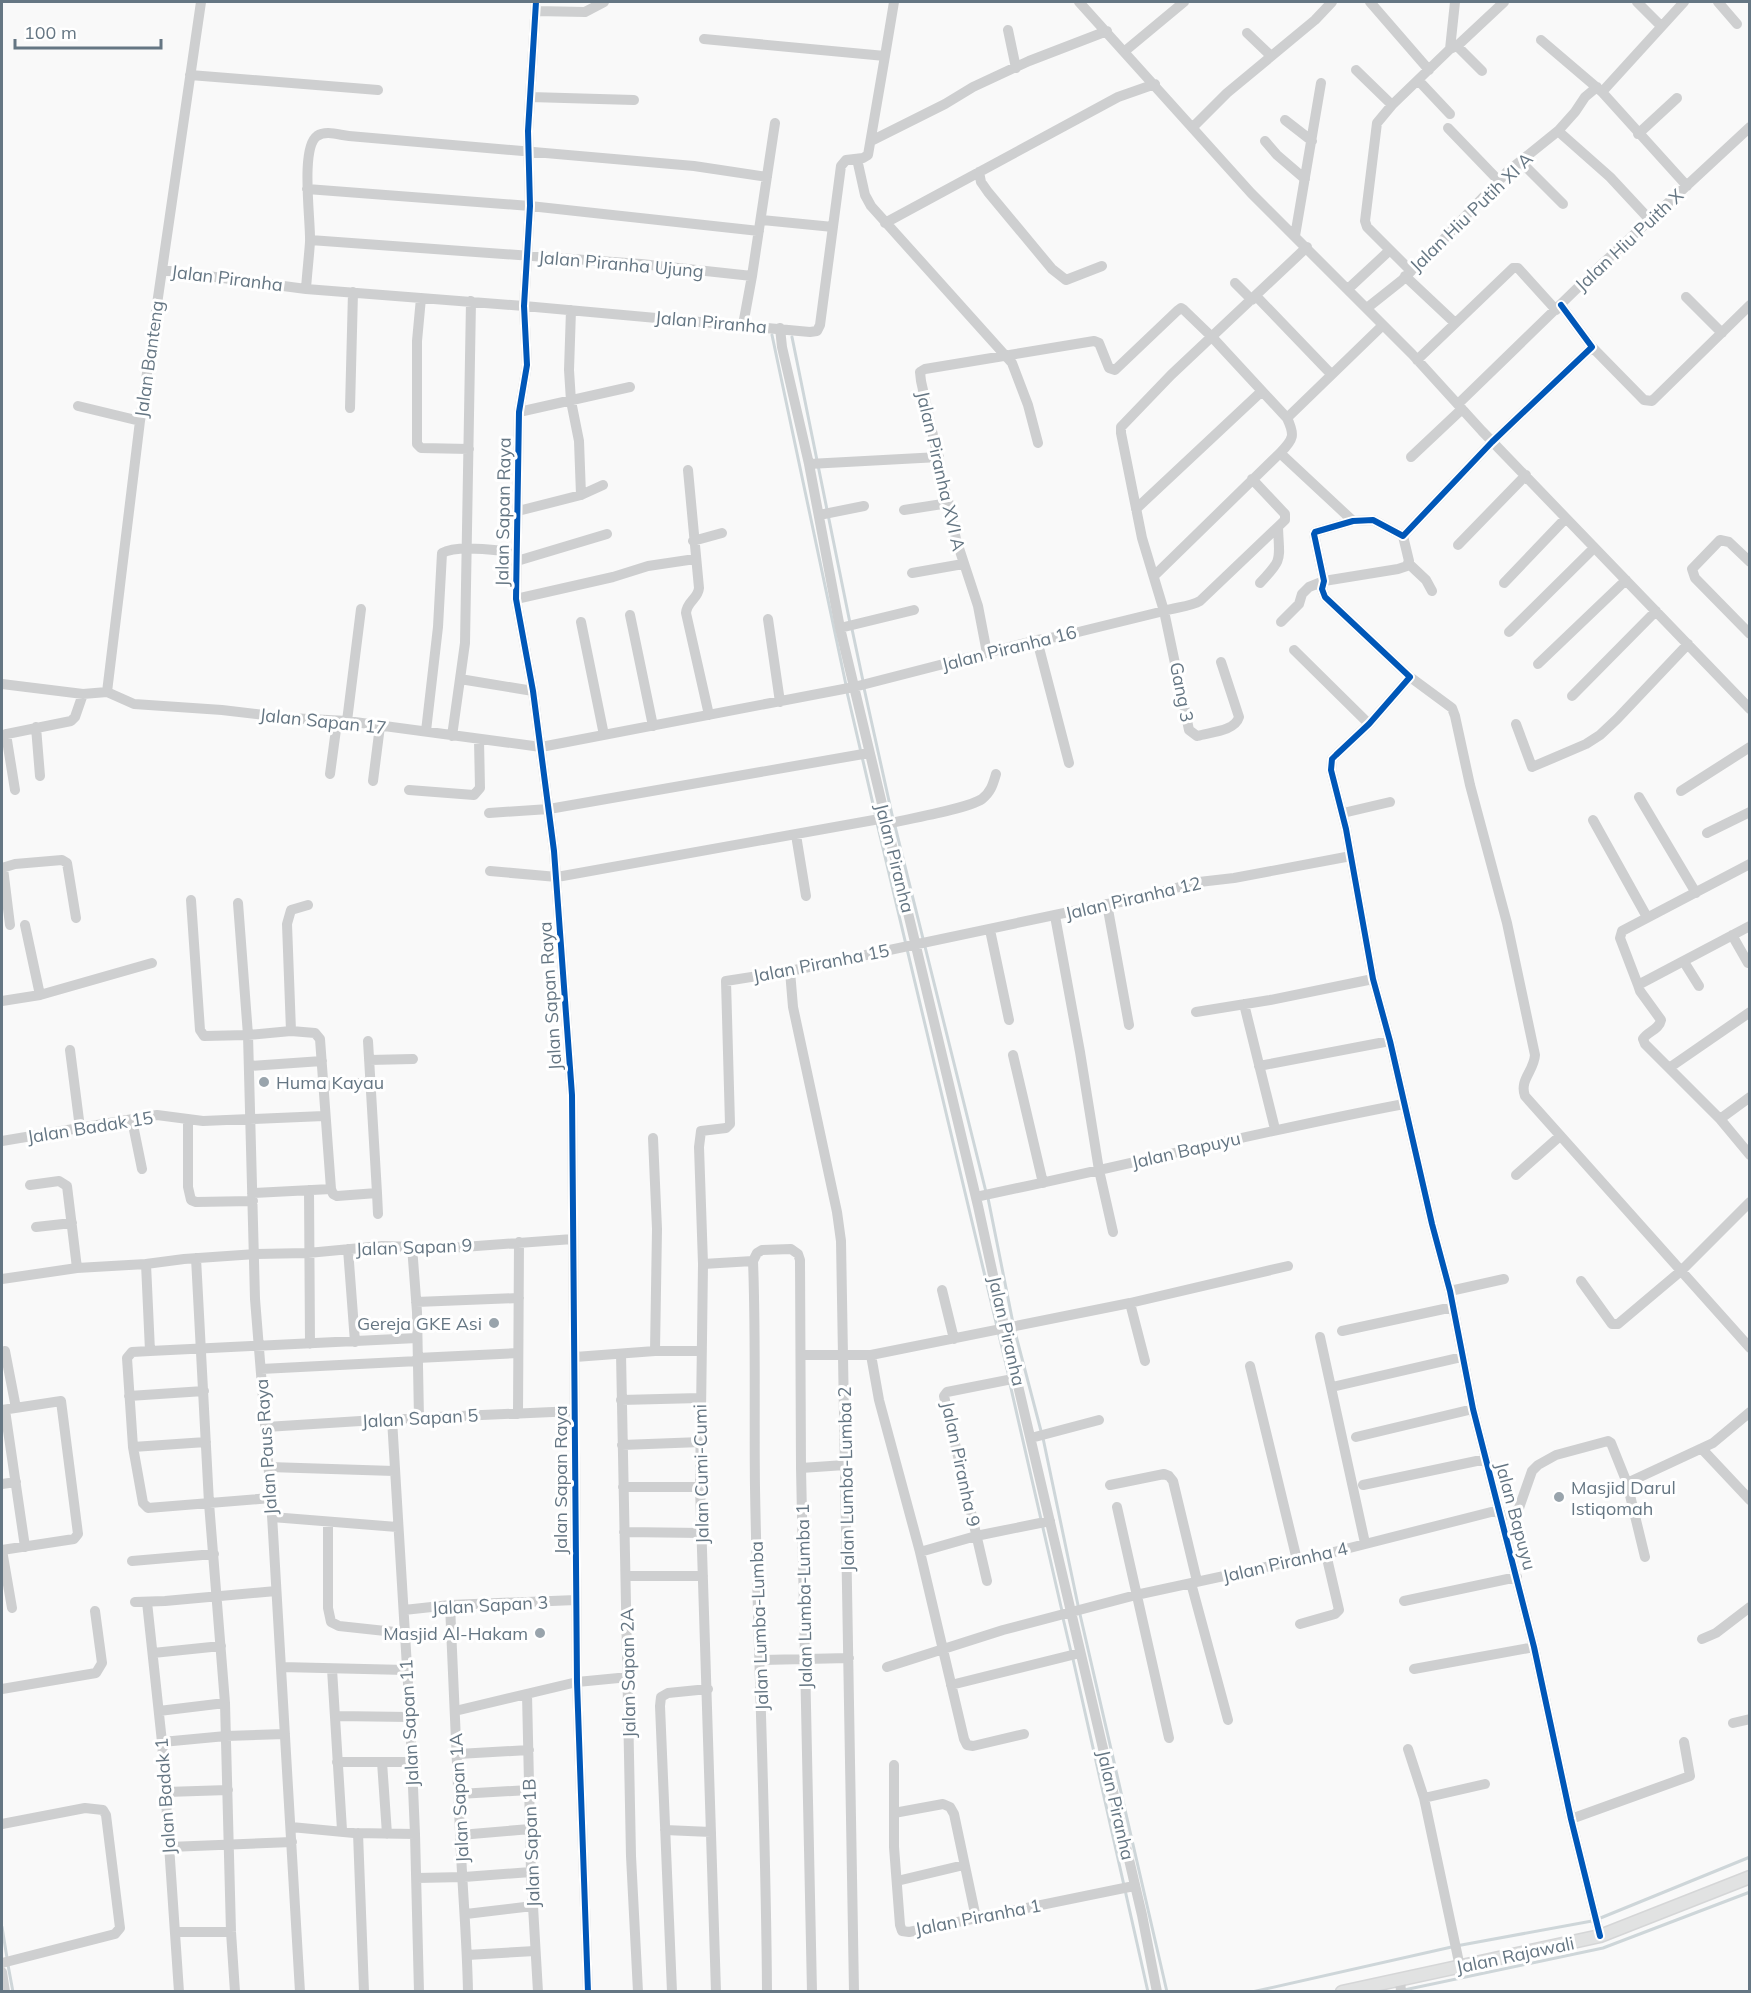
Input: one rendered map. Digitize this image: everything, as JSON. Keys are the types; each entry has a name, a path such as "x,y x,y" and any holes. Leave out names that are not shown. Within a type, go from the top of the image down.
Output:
{"main road":[{"name":"Jalan Rajawali","path":"1342,1992 1401,1985 1460,1967 1600,1936 1749,1877"}],"street":[{"name":"Jalan Banteng","path":"108,688 140,421 201,2"},
{"path":"536,6 585,12 603,2"},
{"path":"780,328 810,332 817,331 820,325 841,166 846,160 863,158 868,155 894,2"},
{"path":"1079,2 1251,193 1367,308 1492,442 1749,709"},
{"path":"1125,51 1184,2"},
{"path":"1193,126 1227,93 1315,20 1332,2"},
{"path":"1370,2 1429,70"},
{"path":"1453,47 1455,2"},
{"path":"1455,323 1367,227 1365,216 1377,123 1418,80 1504,2"},
{"path":"1637,2 1661,26"},
{"name":"Jalan Hiu Putih XI A","path":"1367,308 1442,242 1499,181 1558,131 1585,97 1600,90 1684,2"},
{"path":"1718,2 1737,24"},
{"name":"Jalan Sapan Raya","path":"536,6 527,151 530,206 524,306 526,365 519,412 516,599 533,691 549,809 572,1095 577,1682 588,1992"},
{"path":"1008,30 1016,68"},
{"path":"871,141 974,87 1107,31"},
{"path":"1247,33 1271,56"},
{"path":"704,39 885,56"},
{"path":"1541,40 1600,90 1687,186"},
{"path":"1453,47 1482,71"},
{"path":"1356,70 1392,105"},
{"path":"190,75 378,90"},
{"path":"1418,80 1450,114"},
{"path":"1295,236 1322,83"},
{"path":"885,223 1118,97 1155,84"},
{"path":"530,97 634,100"},
{"path":"1638,134 1677,98"},
{"path":"1285,120 1312,141"},
{"path":"743,325 775,123"},
{"name":"Jalan Hiu Puith X","path":"1411,457 1558,307 1749,127"},
{"path":"1448,128 1499,181"},
{"path":"1558,131 1610,177 1650,220"},
{"path":"306,289 310,240 307,189 311,147 314,139 326,133 694,166 767,177"},
{"path":"1265,141 1277,155 1305,179"},
{"path":"857,159 864,195 885,223 1012,363 1038,443"},
{"path":"1521,162 1563,204"},
{"path":"979,172 981,182 988,192 1062,278 1070,279 1102,266"},
{"path":"307,189 760,225 832,226"},
{"name":"Jalan Piranha Ujung","path":"310,240 641,264 752,276"},
{"path":"1164,610 1136,508 1121,427 1307,247"},
{"path":"1348,289 1390,250"},
{"path":"1417,360 1513,268 1518,268 1648,402 1657,398 1749,305"},
{"name":"Jalan Piranha","path":"162,270 306,289 780,328 840,628 976,1197 1157,1992"},
{"path":"1235,283 1254,298 1330,374"},
{"path":"350,408 353,292"},
{"path":"1686,297 1722,333"},
{"path":"421,298 417,341 417,444 422,448 468,449"},
{"path":"452,736 465,643 471,302"},
{"path":"1004,354 1094,341 1099,343 1109,368 1115,370 1181,308 1212,337 1287,418 1293,430 1292,438 1280,453 1154,576"},
{"path":"571,310 569,370 571,401 579,441 581,495"},
{"path":"1287,418 1383,325"},
{"path":"1403,536 1492,442 1592,346"},
{"name":"Jalan Piranha XVI A","path":"987,652 978,606 963,564 920,372 925,369 1004,354"},
{"path":"519,412 630,387"},
{"path":"1136,508 1262,391"},
{"path":"78,406 140,421"},
{"path":"1280,453 1353,521"},
{"path":"809,464 939,457"},
{"path":"688,470 699,593 688,604 686,613 709,715"},
{"path":"1458,545 1526,475"},
{"path":"1252,479 1285,514 1285,520 1278,527 1280,555 1278,561 1260,583"},
{"path":"518,511 581,495 603,485"},
{"path":"904,510 949,503"},
{"path":"819,515 864,506"},
{"path":"1504,583 1566,518"},
{"path":"1403,536 1394,533 1377,520 1353,521 1314,532 1324,581 1322,589 1325,597 1410,677 1452,708 1507,923 1535,1055 1534,1064 1522,1089 1525,1096 1560,1136 1749,1348"},
{"name":"Jalan Piranha 16","path":"709,715 854,687 987,652 1062,636 1186,604 1192,605 1200,601 1278,527"},
{"path":"693,541 722,533"},
{"path":"426,731 438,627 442,553 446,550 468,549 517,557 607,534"},
{"path":"1403,536 1408,563 1426,580 1432,591"},
{"path":"1749,562 1729,542 1720,540 1692,569 1695,578 1749,634"},
{"path":"1509,632 1594,548"},
{"path":"516,599 613,577 648,566 695,560"},
{"path":"1281,622 1299,604 1305,589 1324,581 1398,569 1407,566 1408,563"},
{"path":"912,573 963,564"},
{"path":"1538,664 1626,580"},
{"path":"330,774 342,721 361,609"},
{"path":"840,628 914,610"},
{"name":"Gang 3","path":"1164,610 1189,730 1197,736 1230,727 1238,722 1239,717 1221,662"},
{"path":"1572,696 1656,611"},
{"path":"630,615 653,726"},
{"path":"768,619 780,702"},
{"path":"581,622 604,735"},
{"path":"1037,640 1069,763"},
{"path":"1516,724 1532,767 1586,744 1617,719 1688,644"},
{"path":"1294,650 1369,724"},
{"path":"1404,1104 1390,1041 1372,979 1343,813 1331,770 1332,759 1369,724 1410,677"},
{"path":"460,679 533,691"},
{"path":"2,684 83,694 108,688"},
{"name":"Jalan Sapan 17","path":"108,688 134,704 342,721 541,747 709,715"},
{"path":"15,790 4,734 70,721 75,717 83,694"},
{"path":"373,781 380,726"},
{"path":"36,727 40,776"},
{"path":"409,790 474,795 480,788 479,740"},
{"path":"1681,791 1749,747"},
{"path":"489,813 549,809 869,753"},
{"path":"490,870 556,877 886,821 965,806 982,799 991,790 996,774"},
{"path":"1639,797 1696,893"},
{"path":"1343,813 1390,802"},
{"path":"1707,833 1749,812"},
{"path":"1593,820 1647,917"},
{"path":"796,835 806,896"},
{"name":"Jalan Piranha 12","path":"916,945 1107,904 1155,897 1164,891 1199,882 1234,878 1351,856"},
{"path":"10,925 2,868 15,864 62,860 67,863 76,918"},
{"path":"1749,864 1620,933 1640,991 1661,1020 1658,1027 1646,1036 1645,1044 1720,1119 1749,1155"},
{"path":"191,900 201,1034 207,1037 291,1031 315,1033 320,1039 331,1189 337,1196 376,1193"},
{"name":"Jalan Paus Raya","path":"238,903 248,1035 256,1254 255,1299 269,1467 300,1992"},
{"path":"1107,904 1130,1025"},
{"path":"291,1031 287,924 291,910 308,905"},
{"path":"1055,916 1083,1064 1099,1170 1113,1232"},
{"path":"25,925 40,994"},
{"path":"1638,985 1749,926"},
{"path":"990,930 1009,1020"},
{"path":"1732,935 1748,963"},
{"name":"Jalan Piranha 15","path":"726,981 790,971 916,945"},
{"path":"1684,962 1699,986"},
{"path":"2,1001 40,994 152,963"},
{"name":"Jalan Lumba-Lumba 2","path":"790,971 793,1007 840,1228 854,1992"},
{"path":"1196,1012 1372,979"},
{"name":"Jalan Cumi-Cumi","path":"716,1992 700,1487 703,1264 699,1147 701,1131 726,1128 730,1124 726,981"},
{"path":"1244,1004 1275,1129"},
{"path":"1669,1068 1749,1012"},
{"path":"368,1041 378,1214"},
{"path":"1260,1066 1390,1041"},
{"path":"70,1050 80,1128"},
{"path":"1013,1055 1043,1183"},
{"path":"369,1060 413,1059"},
{"path":"249,1066 322,1061"},
{"path":"323,1086 370,1082"},
{"path":"1720,1119 1749,1097"},
{"name":"Jalan Bapuyu","path":"976,1197 1275,1129 1404,1104 1450,1291 1473,1410 1534,1647 1571,1819 1600,1936"},
{"name":"Jalan Badak 15","path":"2,1141 157,1115 188,1119 250,1120 324,1116"},
{"path":"188,1119 188,1187 191,1200 196,1203 331,1189"},
{"path":"132,1120 142,1169"},
{"path":"1516,1175 1560,1136"},
{"path":"653,1138 657,1229 655,1351"},
{"path":"30,1185 59,1181 67,1186 77,1268"},
{"path":"309,1190 310,1344"},
{"path":"1581,1281 1606,1318 1616,1325 1639,1309 1681,1271 1749,1202"},
{"path":"36,1227 72,1222"},
{"name":"Jalan Sapan 9","path":"2,1279 77,1268 148,1264 196,1258 412,1246 450,1248 573,1239"},
{"path":"518,1414 519,1242"},
{"path":"412,1246 419,1419"},
{"path":"348,1249 355,1342"},
{"name":"Jalan Lumba-Lumba 1","path":"753,1261 757,1253 762,1250 791,1249 798,1254 800,1260 801,1468 812,1992"},
{"path":"196,1258 209,1503 225,1703 231,1932 235,1992"},
{"path":"703,1264 753,1261"},
{"name":"Jalan Lumba-Lumba","path":"753,1261 756,1328 755,1489 767,1992"},
{"path":"148,1264 150,1351"},
{"path":"801,1355 871,1355 1130,1304 1288,1266"},
{"path":"1450,1291 1504,1279"},
{"path":"942,1290 954,1339"},
{"path":"416,1302 519,1298"},
{"path":"1130,1304 1145,1362"},
{"path":"1342,1331 1453,1307"},
{"path":"1320,1337 1365,1543"},
{"path":"271,1498 148,1508 145,1506 133,1446 128,1355 132,1352 417,1338"},
{"path":"5,1351 8,1409 25,1547"},
{"path":"575,1357 655,1351 701,1351"},
{"path":"261,1369 518,1353"},
{"name":"Jalan Sapan 2A","path":"621,1354 631,1856 638,1992"},
{"path":"871,1355 879,1400 920,1552 964,1739 967,1745 973,1746 1024,1734"},
{"path":"1332,1387 1462,1357"},
{"path":"1250,1366 1297,1560"},
{"name":"Jalan Piranha 9","path":"976,1536 944,1396 947,1392 1018,1378"},
{"path":"129,1396 204,1392"},
{"path":"621,1400 700,1398"},
{"path":"8,1409 61,1401 78,1534 74,1539 2,1550 12,1608"},
{"path":"1356,1437 1473,1410"},
{"name":"Jalan Sapan 5","path":"266,1427 575,1411"},
{"path":"1627,1483 1702,1449 1724,1436 1749,1412"},
{"name":"Jalan Sapan 11","path":"392,1419 416,1834 419,1992"},
{"path":"1031,1438 1099,1420"},
{"path":"133,1446 206,1442"},
{"path":"622,1445 701,1442"},
{"path":"1500,1513 1516,1511 1519,1508 1532,1471 1538,1465 1556,1455 1604,1442 1611,1443 1627,1483 1645,1557"},
{"path":"1702,1449 1749,1500"},
{"path":"1363,1485 1486,1459"},
{"path":"801,1468 845,1465"},
{"path":"269,1467 394,1471"},
{"path":"1110,1485 1164,1474 1173,1481 1194,1582 1228,1720"},
{"path":"2,1484 16,1482"},
{"path":"623,1487 700,1487"},
{"path":"1117,1507 1169,1738"},
{"name":"Jalan Piranha 4","path":"887,1667 943,1648 1136,1595 1500,1513"},
{"path":"272,1517 397,1527"},
{"path":"920,1552 976,1536 1050,1521"},
{"path":"328,1522 328,1608 331,1622 339,1626 404,1633"},
{"path":"624,1532 702,1533"},
{"path":"976,1536 987,1581"},
{"path":"132,1561 214,1554"},
{"path":"1300,1624 1335,1614 1339,1610 1326,1554"},
{"path":"626,1576 703,1576"},
{"path":"1404,1601 1517,1577"},
{"path":"135,1602 276,1591"},
{"name":"Jalan Sapan 3","path":"404,1610 450,1605 576,1600"},
{"name":"Jalan Badak 1","path":"147,1602 162,1742 179,1992"},
{"name":"Jalan Sapan 1A","path":"450,1605 468,1992"},
{"path":"1702,1639 1716,1632 1749,1607"},
{"path":"2,1689 96,1673 102,1662 95,1611"},
{"path":"153,1653 221,1646"},
{"path":"1414,1669 1534,1647"},
{"path":"951,1685 1080,1653"},
{"path":"760,1660 849,1658"},
{"path":"281,1667 406,1670"},
{"path":"332,1669 342,1830"},
{"path":"455,1711 577,1682 629,1677"},
{"path":"672,1992 661,1697 708,1689"},
{"name":"Jalan Sapan 1B","path":"527,1694 531,1872 538,1992"},
{"path":"159,1711 225,1703"},
{"path":"334,1716 410,1717"},
{"path":"1733,1723 1749,1719"},
{"path":"162,1742 226,1736 285,1734"},
{"path":"1571,1819 1690,1776 1684,1743"},
{"path":"1408,1749 1424,1798 1460,1967"},
{"path":"458,1754 529,1750"},
{"path":"337,1762 412,1762"},
{"path":"382,1762 387,1834"},
{"name":"Jalan Piranha 1","path":"894,1765 897,1881 902,1931 909,1932 1134,1886"},
{"path":"1424,1798 1485,1784"},
{"path":"166,1792 228,1790"},
{"path":"459,1794 529,1790"},
{"path":"894,1813 943,1804 950,1807 954,1814 976,1918"},
{"path":"2,1824 85,1808 101,1809 106,1815 119,1930 115,1934 2,1964"},
{"path":"291,1827 358,1833 416,1834"},
{"path":"460,1836 530,1829"},
{"path":"665,1830 711,1832"},
{"path":"358,1833 364,1992"},
{"path":"169,1847 292,1842"},
{"path":"897,1881 964,1865"},
{"path":"417,1878 531,1872"},
{"path":"466,1914 533,1906"},
{"path":"175,1932 231,1932"},
{"path":"467,1955 535,1951"},
{"path":"2,1972 5,1992"}],"waterway":[{"path":"772,335 846,685"},
{"path":"792,337 850,623"},
{"path":"852,629 863,681"},
{"path":"864,688 893,819"},
{"path":"847,692 876,817"},
{"path":"877,823 1009,1377"},
{"path":"895,826 986,1192"},
{"path":"988,1198 1014,1328 1041,1431"},
{"path":"1010,1384 1062,1611"},
{"path":"1043,1438 1079,1610 1167,1992"},
{"path":"1063,1618 1071,1652"},
{"path":"1073,1659 1148,1992"},
{"path":"1598,1919 1750,1857"},
{"path":"1404,1990 1603,1948 1750,1892"},
{"path":"1252,1992 1456,1946 1592,1921"},
{"path":"2,1927 7,1958"},
{"path":"8,1965 13,1992"}],"cycle path":[{"path":"536,2 528,131 530,206 524,306 527,365 519,412 516,599 533,691 554,851 572,1095 577,1682 588,1992"},
{"path":"1561,305 1592,347 1492,442 1403,536 1373,520 1353,521 1314,534 1325,597 1410,677 1369,724 1332,759 1331,770 1346,829 1373,979 1450,1291 1473,1409 1534,1647 1571,1819 1600,1936"}],"place":[{"name":"Huma Kayau","path":"264,1082"},
{"name":"Gereja GKE Asi","path":"494,1323"},
{"name":"Masjid Darul Istiqomah","path":"1559,1497"},
{"name":"Masjid Al-Hakam","path":"540,1633"}]}
